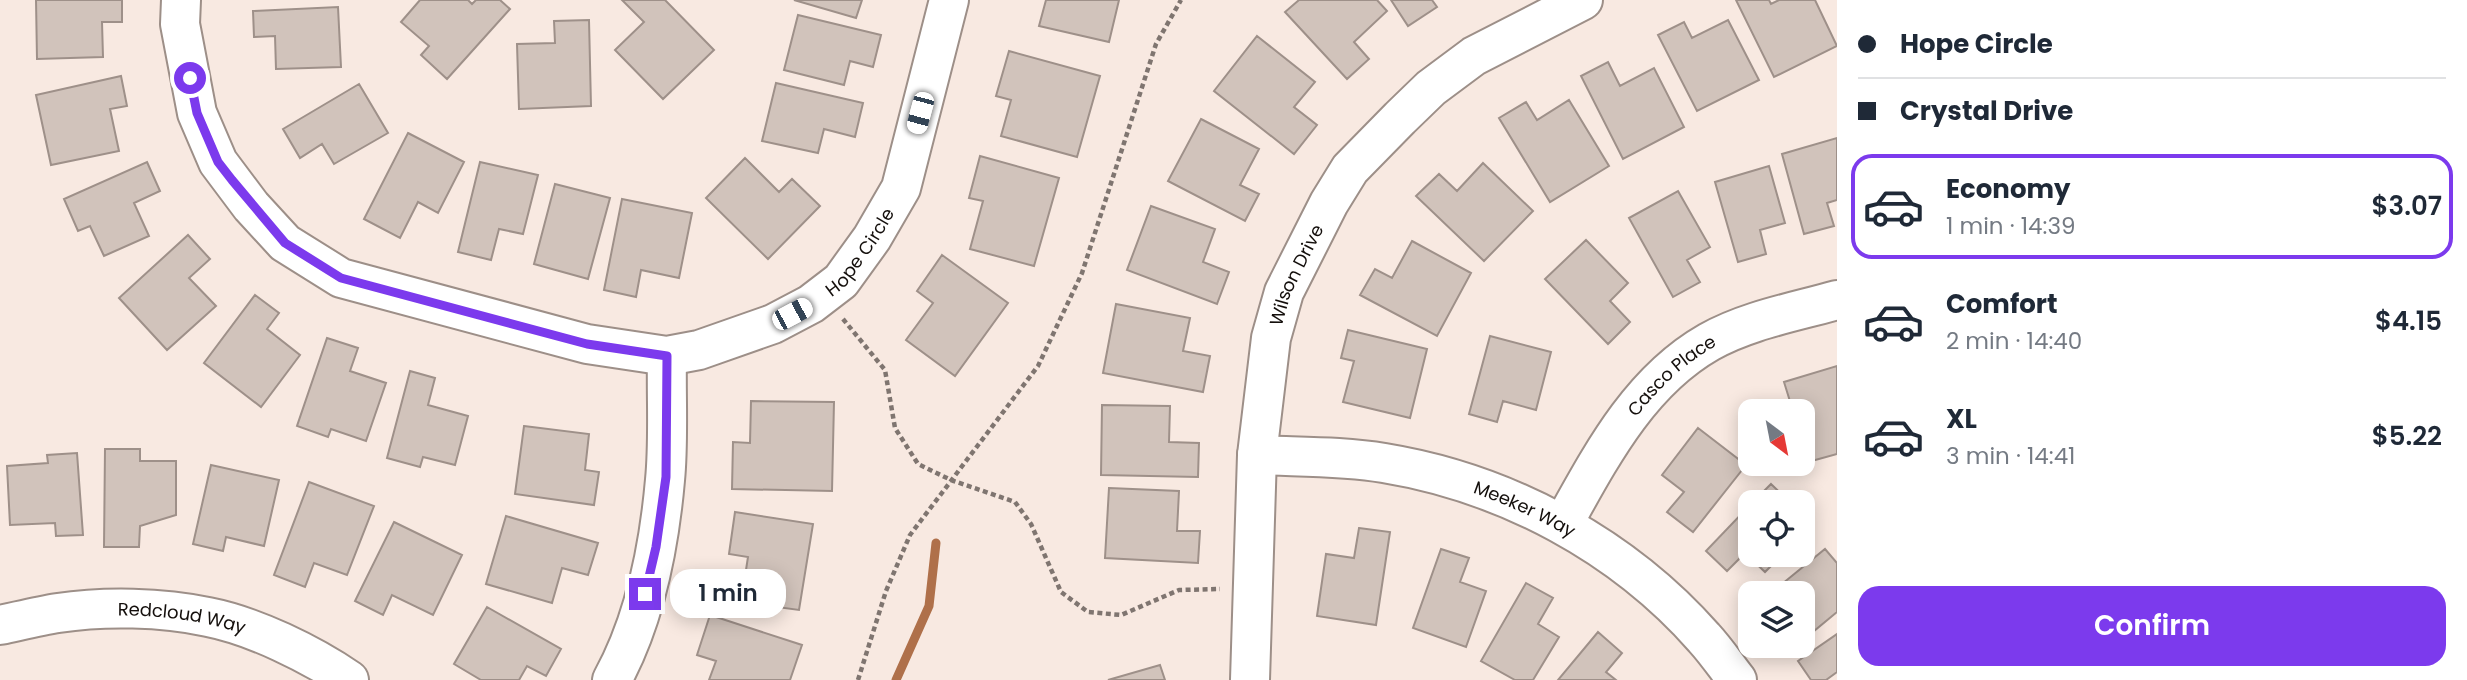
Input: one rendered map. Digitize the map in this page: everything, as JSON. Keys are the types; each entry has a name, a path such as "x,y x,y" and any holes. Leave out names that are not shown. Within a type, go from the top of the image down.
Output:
{"street":[{"name":"Hope Circle","path":"181,0 180,23 197,113 218,162 251,206 285,243 341,278 587,344 667,356 699,350 773,324 811,304 841,281 872,238 901,188 949,0"},
{"name":"Wilson Drive","path":"1250,680 1257,455 1271,338 1284,292 1329,203 1355,162 1431,88 1474,56 1583,0"},
{"name":"Casco Place","path":"1563,524 1614,435 1644,397 1676,366 1710,342 1737,330 1837,300"},
{"path":"611,680 641,613 656,547 666,477 667,356"},
{"name":"Meeker Way","path":"1257,455 1384,463 1433,472 1486,488 1563,524 1617,559 1664,598 1704,638 1737,680"},
{"name":"Redcloud Way","path":"0,625 58,613 136,609 209,617 273,639 328,665 349,680"}],"path":[{"path":"858,680 886,590 910,535 1038,366 1082,273 1156,44 1181,0"},
{"path":"823,295 885,370 895,428 918,464 951,480 1015,502 1031,524 1061,592 1088,611 1121,615 1178,590 1253,589"}],"building":[{"path":"36,0 122,0 122,22 102,22 103,57 37,59"},
{"path":"420,0 468,0 472,4 476,0 500,0 510,9 447,79 421,55 429,46 401,22"},
{"path":"622,0 665,0 714,50 663,99 615,50 644,22"},
{"path":"794,0 862,0 856,18"},
{"path":"1046,0 1119,0 1109,42 1039,26"},
{"path":"1299,0 1377,0 1387,11 1354,42 1369,59 1347,79 1285,12"},
{"path":"1391,0 1432,0 1437,7 1408,26"},
{"path":"1736,0 1769,0 1771,4 1779,0 1815,0 1837,46 1774,77"},
{"path":"338,7 341,67 276,69 275,36 254,37 253,11"},
{"path":"798,15 881,35 873,67 850,61 844,85 784,70"},
{"path":"589,20 591,106 519,109 517,44 555,43 554,21"},
{"path":"1728,20 1759,80 1697,111 1658,35 1684,22 1692,38"},
{"path":"1257,36 1315,82 1294,107 1317,125 1294,154 1214,91"},
{"path":"1009,51 1100,76 1077,157 1001,136 1011,100 996,96"},
{"path":"1608,62 1620,86 1654,68 1684,127 1623,159 1581,76"},
{"path":"121,76 127,106 110,109 119,151 51,165 36,95"},
{"path":"776,83 863,103 855,137 824,129 818,153 762,141"},
{"path":"359,84 388,133 334,164 322,144 300,158 283,129"},
{"path":"1569,100 1609,166 1550,202 1499,118 1526,102 1537,120"},
{"path":"1201,119 1259,149 1240,185 1259,194 1245,221 1168,181"},
{"path":"408,133 464,162 438,213 418,202 400,238 364,219"},
{"path":"1837,138 1837,200 1827,203 1834,226 1804,234 1782,154"},
{"path":"980,156 1059,178 1034,266 970,249 983,201 969,198"},
{"path":"745,158 779,192 792,179 820,206 768,259 706,198"},
{"path":"147,162 160,191 134,203 149,236 104,256 90,226 78,231 64,199"},
{"path":"480,162 538,175 523,234 499,229 491,260 458,252"},
{"path":"1483,163 1533,211 1484,261 1416,196 1439,174 1457,191"},
{"path":"1769,166 1785,223 1760,230 1766,254 1738,262 1715,182"},
{"path":"555,184 610,198 588,279 534,264"},
{"path":"1678,191 1710,247 1687,260 1700,282 1673,297 1629,218"},
{"path":"622,199 692,213 679,278 641,270 636,297 604,290"},
{"path":"1151,206 1215,229 1203,262 1229,272 1217,304 1127,270"},
{"path":"188,235 210,259 189,278 216,306 167,350 119,298"},
{"path":"1586,240 1628,283 1610,301 1630,322 1608,344 1545,279"},
{"path":"1412,241 1471,273 1437,336 1360,295 1375,269 1392,278"},
{"path":"942,255 1008,303 955,376 906,340 933,303 917,291"},
{"path":"255,295 279,313 267,329 300,355 261,407 204,363"},
{"path":"1116,304 1190,318 1183,351 1210,356 1203,392 1103,373"},
{"path":"1348,330 1427,349 1410,418 1343,402 1354,361 1341,358"},
{"path":"1490,336 1551,352 1536,410 1503,401 1497,422 1469,414"},
{"path":"327,338 358,348 350,371 386,383 366,441 331,429 328,437 297,426"},
{"path":"1837,366 1837,454 1815,460 1815,399 1789,399 1784,382"},
{"path":"410,371 435,378 428,405 468,416 455,465 423,457 420,467 387,458"},
{"path":"751,401 834,402 832,491 732,489 733,442 750,443"},
{"path":"1102,405 1170,406 1169,442 1199,443 1198,477 1101,475"},
{"path":"524,426 589,434 585,470 599,472 594,505 515,494"},
{"path":"1698,428 1738,459 1738,475 1693,532 1667,512 1684,492 1662,475"},
{"path":"105,449 140,449 140,461 176,461 176,515 140,526 139,547 104,547"},
{"path":"77,453 83,535 56,536 55,523 10,525 7,466 48,463 47,455"},
{"path":"211,465 279,480 264,546 226,537 223,551 193,544"},
{"path":"309,482 374,506 347,575 314,563 305,587 274,575"},
{"path":"1771,484 1777,490 1765,490"},
{"path":"1109,488 1179,491 1177,531 1200,531 1198,563 1105,558"},
{"path":"735,512 813,524 799,610 741,602 748,557 729,554"},
{"path":"506,516 598,543 588,575 562,568 552,603 486,584"},
{"path":"1738,518 1738,560 1727,571 1706,551"},
{"path":"394,522 462,555 433,615 392,595 383,615 355,601"},
{"path":"1359,528 1390,532 1376,625 1317,616 1326,554 1354,558"},
{"path":"1441,549 1469,558 1460,582 1486,591 1466,647 1413,628"},
{"path":"1825,549 1837,563 1837,612 1815,630 1815,581 1786,581 1803,567 1815,567 1815,557"},
{"path":"1526,583 1553,598 1538,624 1559,637 1533,680 1515,680 1481,661"},
{"path":"487,607 561,649 546,676 527,666 519,680 481,680 454,664"},
{"path":"710,615 802,645 790,680 709,680 716,661 697,655"},
{"path":"1598,632 1622,653 1606,672 1616,680 1558,680"},
{"path":"1837,634 1837,672 1826,680 1811,680 1798,661 1802,658 1815,658 1815,649"},
{"path":"1160,665 1165,680 1108,680"}],"waterway":[{"path":"896,680 929,606 936,543"}],"route":[{"path":"190,78 197,113 218,162 251,206 285,243 341,278 587,344 667,356 666,477 656,547 645,594"}]}
